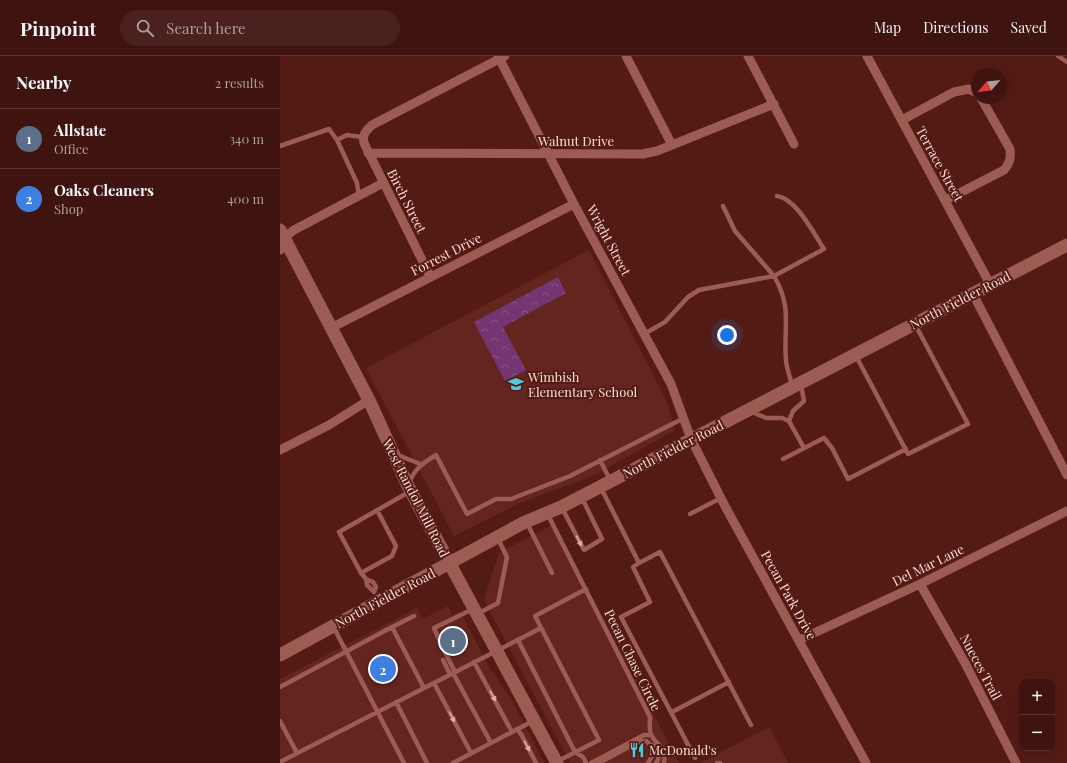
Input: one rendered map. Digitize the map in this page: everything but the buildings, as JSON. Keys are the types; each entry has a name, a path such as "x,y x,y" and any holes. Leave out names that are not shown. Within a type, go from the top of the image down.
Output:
{"main road":[{"name":"West Randol Mill Road","path":"281,239 369,400 409,489 557,762"},
{"name":"North Fielder Road","path":"280,656 334,626 377,596 449,563 526,522 561,507 1067,245"}],"street":[{"path":"626,56 672,145"},
{"path":"748,56 794,144"},
{"name":"Terrace Street","path":"867,56 990,284"},
{"path":"362,137 364,132 372,124 501,57"},
{"name":"Wright Street","path":"501,57 574,204 671,384 691,439"},
{"path":"902,120 954,92 969,89 971,90"},
{"name":"Walnut Drive","path":"368,153 550,155 644,154 672,145 774,104"},
{"path":"946,200 1004,170 1009,164 1011,157 1010,149 984,104"},
{"name":"Birch Street","path":"362,137 368,153 430,276"},
{"path":"281,239 294,230 383,183"},
{"name":"Forrest Drive","path":"331,328 430,276 574,204"},
{"path":"973,294 1067,475"},
{"path":"280,450 329,425 369,400"},
{"name":"Pecan Park Drive","path":"691,439 721,498 866,763"},
{"name":"Del Mar Lane","path":"799,640 920,584 1067,511"},
{"name":"Nueces Trail","path":"920,584 965,663 1016,763"}],"lane":[{"path":"1058,56 1067,62"},
{"path":"280,146 329,129 337,140 357,183 359,196"},
{"path":"337,140 347,135 362,137"},
{"path":"644,334 665,322 688,297 699,290 774,276 824,249 801,214 784,197 777,196"},
{"path":"723,206 735,231 774,276 781,289 785,302 788,322 785,343 786,363 804,402 790,415 790,421 804,448"},
{"path":"855,355 908,454 968,424 915,324"},
{"path":"748,410 766,418 782,418 790,421"},
{"path":"377,596 367,586 366,579 339,532 409,489 412,474 420,464 436,456 467,514 496,499 511,499 570,476 684,418"},
{"path":"783,459 824,438 832,448 848,479 906,449"},
{"path":"392,452 405,459 420,464"},
{"name":"Pecan Chase Circle","path":"600,460 605,484 639,563 633,567 650,602 621,617 695,758"},
{"path":"561,507 584,550 602,539 580,496"},
{"path":"690,514 721,498"},
{"path":"362,573 392,556 396,546 377,510"},
{"name":"Pecan Chase Circle","path":"547,514 650,717 651,734 661,745 665,757 664,763"},
{"path":"526,522 552,573"},
{"path":"440,642 434,628 498,603 507,557 497,537"},
{"path":"639,563 660,552 751,725"},
{"path":"557,762 599,740 535,616 586,589"},
{"path":"280,687 414,616"},
{"path":"334,626 404,763"},
{"path":"392,627 424,688"},
{"path":"280,762 541,628"},
{"path":"518,640 575,752 583,757 586,763"},
{"path":"445,652 453,673 491,743"},
{"path":"443,660 453,673"},
{"path":"474,662 514,731 521,734 536,763"},
{"name":"Pecan Chase Circle","path":"672,712 729,682"},
{"path":"434,683 472,753"},
{"path":"396,702 427,763"},
{"path":"453,763 535,720"},
{"path":"280,721 297,753"},
{"path":"591,763 644,735 651,734"},
{"path":"599,763 640,741 646,741 658,748 659,759 656,763"},
{"path":"648,763 653,754 654,748 652,744"}],"shaded area":[{"name":"Wimbish Elementary School","path":"589,250 666,400 675,430 593,476 522,502 454,536 366,368"},
{"path":"554,524 679,763 570,763 484,600 499,553"},
{"path":"448,606 452,615 460,611 488,665 513,702 544,763 280,763 280,679 417,608 423,619"},
{"path":"769,727 788,763 700,763"}],"green space":[{"path":"558,277 566,293 503,327 526,370 505,381 474,322"}],"place":[{"name":"Wimbish Elementary School","path":"516,384"},
{"name":"Allstate","path":"453,641"},
{"name":"Oaks Cleaners","path":"383,669"},
{"name":"McDonald's","path":"637,750"}]}
